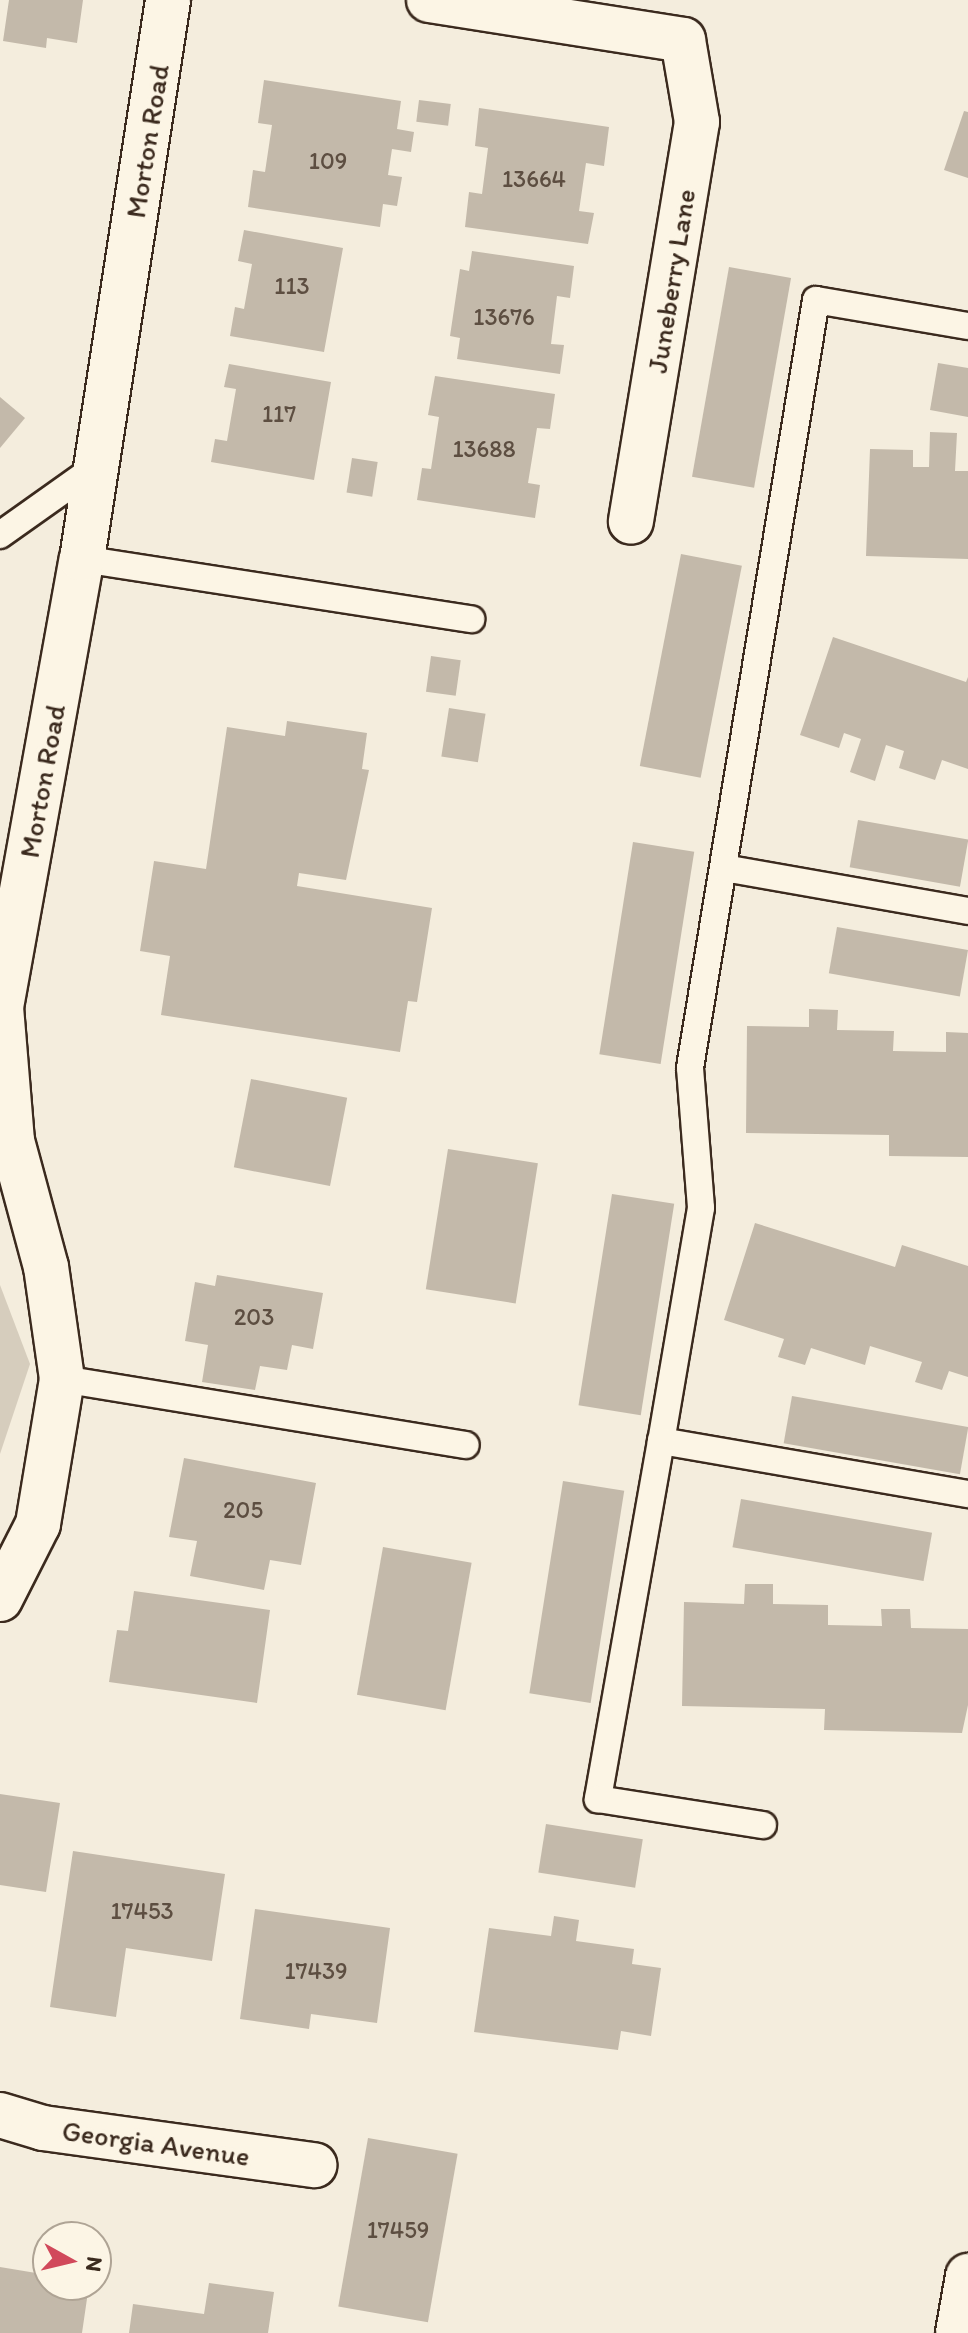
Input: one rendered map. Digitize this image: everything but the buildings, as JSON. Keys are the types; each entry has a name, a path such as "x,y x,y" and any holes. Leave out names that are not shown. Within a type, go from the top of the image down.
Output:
{"street":[{"name":"Morton Road","path":"0,1599 38,1524 62,1379 46,1267 12,1141 0,1006 82,559 168,0"},
{"name":"Juneberry Lane","path":"429,0 683,40 697,122 631,522"},
{"name":"Georgia Avenue","path":"0,2115 43,2128 314,2165"},
{"path":"958,2333 968,2276"}],"lane":[{"path":"763,1825 598,1799 701,1208 690,1068 816,300 968,326"},
{"path":"0,535 97,466"},
{"path":"82,559 471,619"},
{"path":"724,868 968,911"},
{"path":"62,1379 466,1445"},
{"path":"661,1441 968,1494"}],"shaded area":[{"path":"0,1285 30,1364 0,1454"}]}
